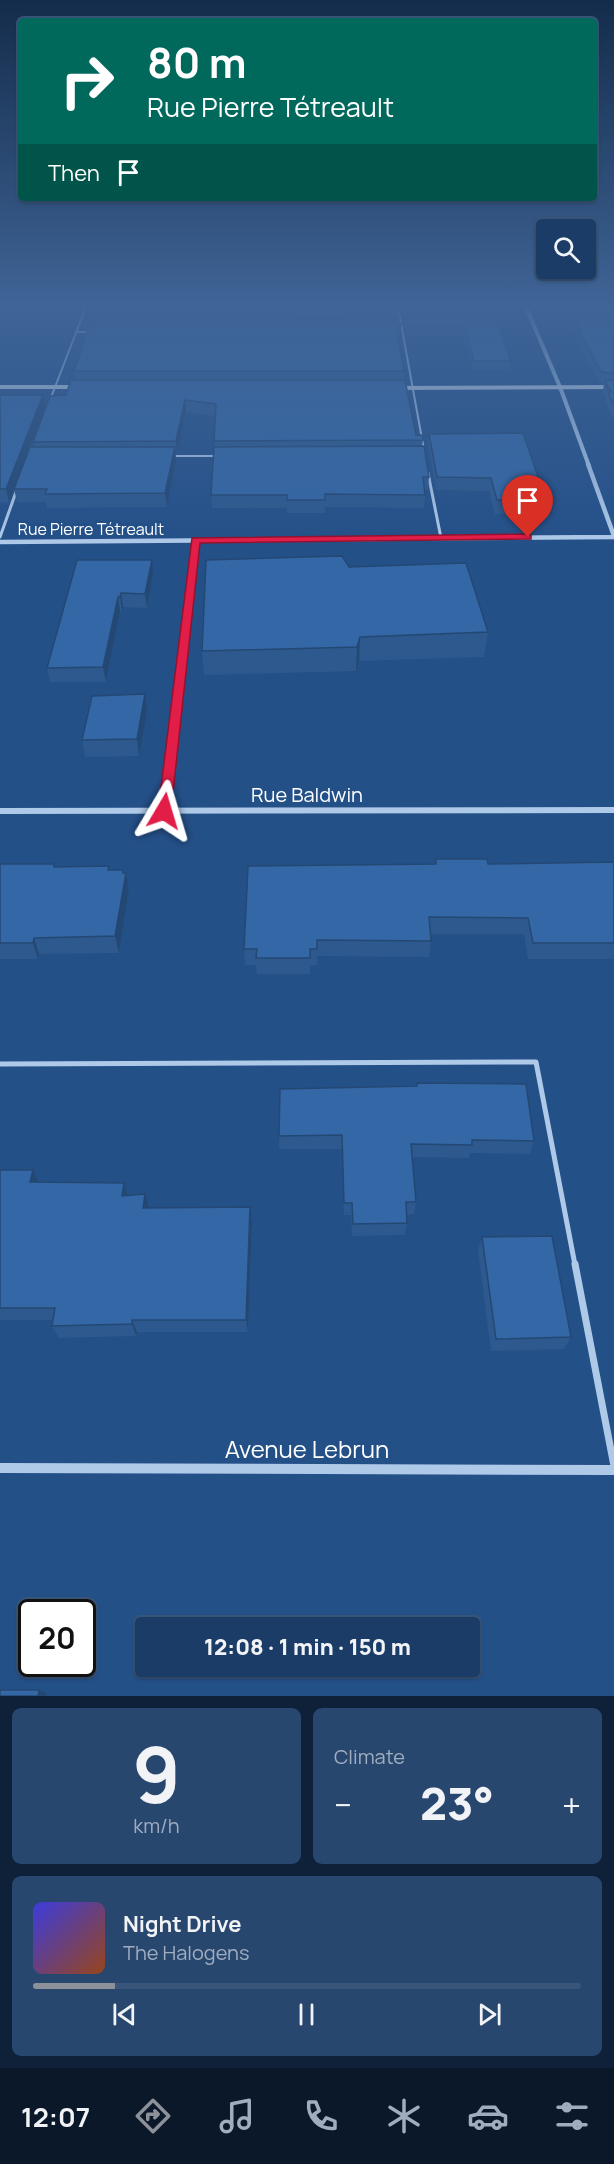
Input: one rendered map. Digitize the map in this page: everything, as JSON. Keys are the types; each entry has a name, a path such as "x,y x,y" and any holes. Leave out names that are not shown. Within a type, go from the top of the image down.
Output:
{"street":[{"path":"0,387 90,387"},
{"path":"560,387 614,536"},
{"path":"377,388 614,387"},
{"name":"Rue Pierre Tétreault","path":"0,542 614,536"},
{"name":"Rue Baldwin","path":"0,811 614,810"},
{"name":"Avenue Lebrun","path":"0,1468 614,1468"}],"lane":[{"path":"47,408 55,387"},
{"path":"412,388 425,455"},
{"path":"161,456 221,456"},
{"path":"427,466 441,538"},
{"path":"0,537 18,487"},
{"path":"164,811 196,540"},
{"path":"0,1064 536,1062 614,1468"}],"building":[{"path":"69,386 406,386 416,435 422,435 423,440 214,441 216,404 185,400 176,441 33,442 50,396 66,395"},
{"path":"608,386 614,386 614,405 608,392 611,392"},
{"path":"0,395 43,395 6,489 0,489"},
{"path":"523,433 546,500 497,500 491,478 437,477 429,434"},
{"path":"424,446 429,477 423,477 425,495 325,494 325,500 287,500 287,495 211,495 214,447"},
{"path":"30,447 175,447 165,493 45,494 47,489 14,489"},
{"path":"342,556 349,567 466,563 488,632 360,637 357,647 202,651 206,560"},
{"path":"77,560 152,560 145,594 121,593 118,597 103,667 47,668"},
{"path":"145,694 137,739 82,740 92,696"},
{"path":"436,859 487,859 488,864 614,862 614,943 533,943 528,918 429,917 431,941 317,940 317,949 310,949 310,958 256,958 257,949 244,949 248,866 436,864"},
{"path":"0,864 54,864 54,867 109,866 108,870 123,870 123,873 126,873 115,936 34,938 33,943 0,943"},
{"path":"417,1083 526,1084 534,1141 472,1140 472,1145 411,1144 416,1202 406,1202 407,1223 353,1224 352,1203 344,1203 342,1135 279,1136 280,1089 417,1086"},
{"path":"0,1170 33,1170 30,1182 124,1183 122,1196 145,1194 143,1208 250,1207 246,1320 132,1320 132,1324 52,1326 55,1308 0,1308"},
{"path":"552,1236 571,1337 496,1339 482,1237"},
{"path":"0,1690 39,1690 38,1696 0,1696"}],"route":[{"path":"164,811 196,540 528,537"}]}
